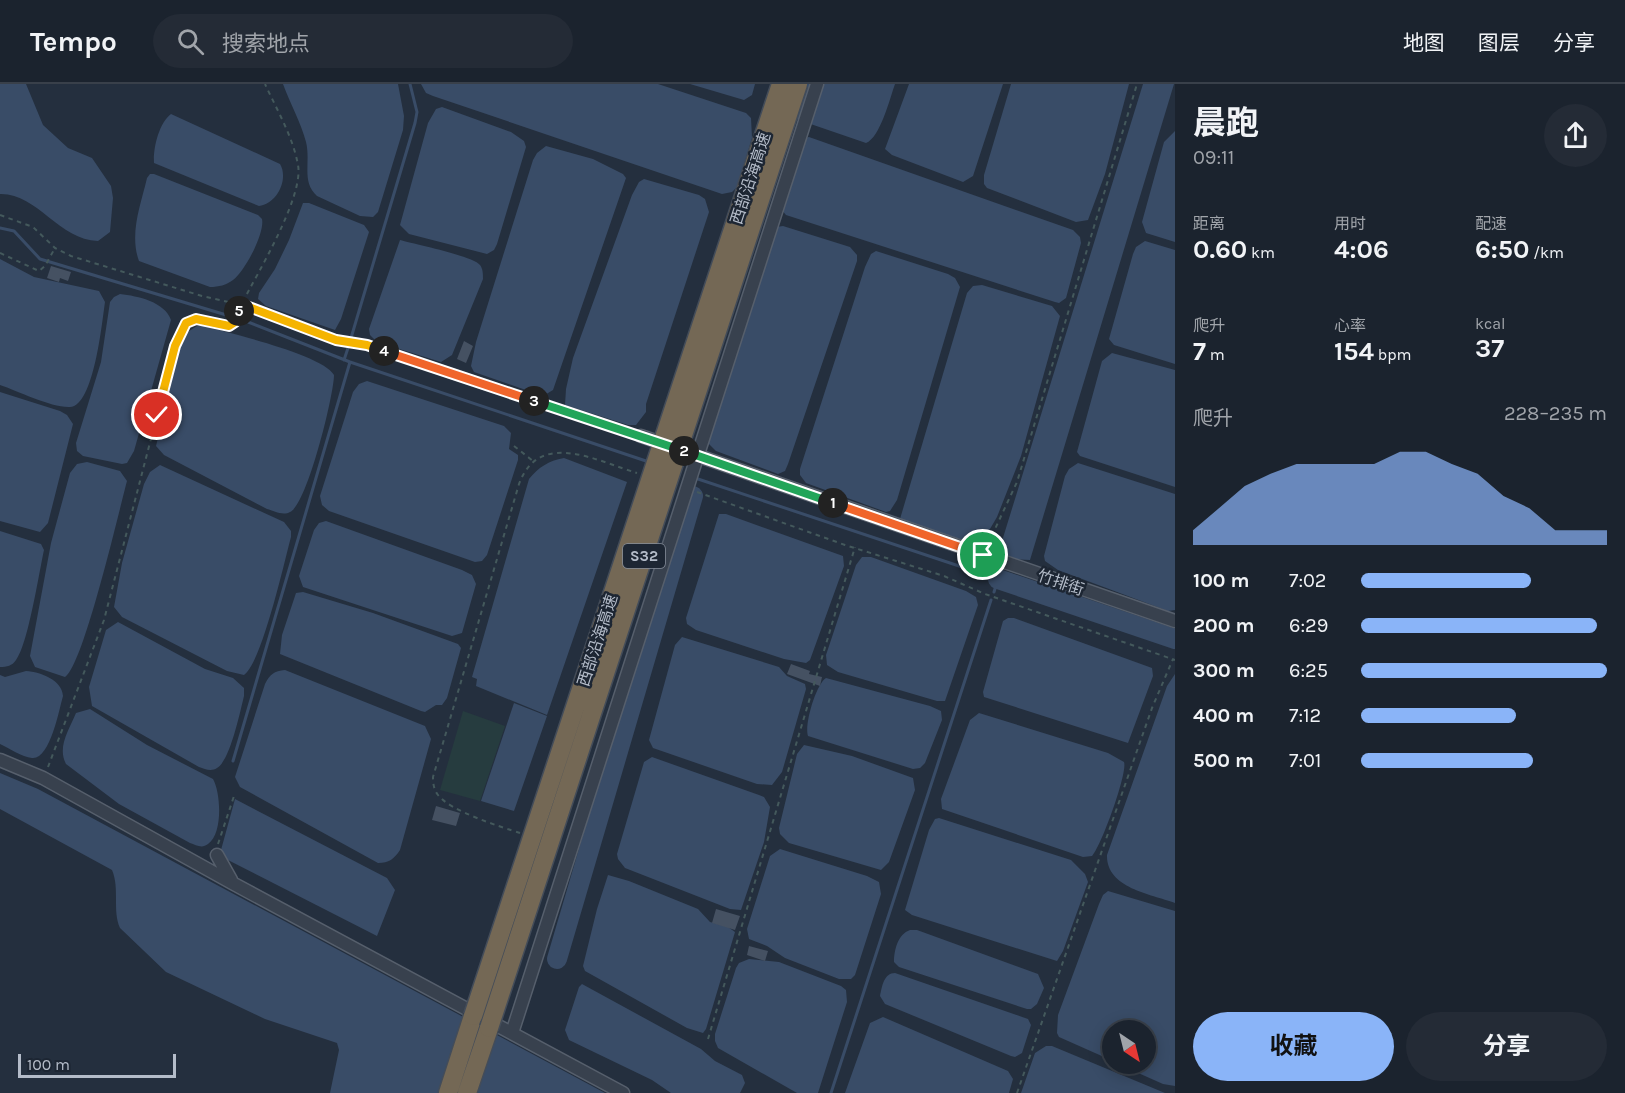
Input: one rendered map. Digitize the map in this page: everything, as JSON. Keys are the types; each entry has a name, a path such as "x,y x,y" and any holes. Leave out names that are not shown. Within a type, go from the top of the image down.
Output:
{"highway":[{"name":"西部沿海高速","path":"448,1093 781,84"},
{"name":"西部沿海高速","path":"467,1093 798,84"}],"street":[{"path":"512,1034 817,84"},
{"name":"竹排街","path":"641,436 1175,621"},
{"path":"0,760 43,778 234,884 622,1093"},
{"path":"217,855 234,884"}],"path":[{"path":"43,778 104,621 175,346 190,320 196,319 225,326 235,322 241,304 274,241 298,183 299,168 296,153 265,84"},
{"path":"983,555 1017,482 1137,84"},
{"path":"0,215 33,226 55,248 89,262 202,296 241,304 336,340 367,345 641,436"},
{"path":"0,253 35,271 45,266 55,248"},
{"path":"514,446 533,461"},
{"path":"520,833 488,822 443,800 436,792 433,777 519,484 525,470 533,461 545,455 568,452 644,475"},
{"path":"687,488 944,576 984,594 1174,659 1152,708 1017,1093"},
{"path":"708,1039 855,547"},
{"path":"217,855 221,830 235,793"}],"green space":[{"path":"463,711 505,726 480,801 440,790"}],"water":[{"path":"0,84 26,84 43,125 68,148 92,158 111,186 113,198 110,232 98,241 84,239 71,233 25,201 0,194"},
{"path":"283,84 398,84 404,116 403,130 378,212 373,217 360,216 317,196 312,190 308,178 306,142"},
{"path":"421,84 658,84 746,113 751,118 752,138 737,187 732,192 722,194 433,96 426,93"},
{"path":"690,84 755,84 752,95 744,100"},
{"path":"807,84 895,84 880,126 876,134 866,143 796,119"},
{"path":"909,84 1003,84 973,176 963,182 892,155 885,149"},
{"path":"1011,84 1129,84 1105,174 1088,220 1076,222 987,188 984,184 984,175"},
{"path":"1143,84 1174,84 1030,560 1011,559 998,554"},
{"path":"442,107 511,132 524,141 526,147 497,244 494,250 487,254 409,234 400,225 428,123 436,109"},
{"path":"171,114 280,164 283,177 276,196 259,206 154,163 158,136 163,123"},
{"path":"1175,131 1175,242 1146,233 1142,222 1164,142"},
{"path":"809,137 1073,230 1080,237 1081,243 1066,298 1059,303 1055,302 786,215 781,209 801,139"},
{"path":"546,146 593,159 623,174 626,178 553,390 543,396 474,372 471,366 476,342 533,160 537,153"},
{"path":"150,174 258,215 262,219 260,233 253,251 243,269 233,280 210,287 139,261 136,251 136,230 139,209"},
{"path":"644,179 699,195 705,199 709,212 646,404 646,412 636,425 628,425 565,405 566,389 573,358 632,195 639,182"},
{"path":"303,203 309,203 364,225 369,232 341,319 335,330 266,306 258,299 259,293 275,269 289,240"},
{"path":"783,226 850,247 857,255 857,261 788,464 785,471 778,474 716,451 706,441 776,227"},
{"path":"400,240 467,258 482,268 483,279 452,355 441,362 377,342 370,335 369,329"},
{"path":"1145,241 1175,250 1175,364 1114,345 1109,339 1133,254 1136,247"},
{"path":"876,251 948,274 955,278 960,287 897,500 890,511 886,512 806,483 800,475 865,267 871,254"},
{"path":"0,259 34,277 99,291 105,302 91,379 78,403 70,407 54,405 0,385"},
{"path":"982,285 1052,306 1060,316 1021,456 997,517 980,546 900,519 967,293 973,286"},
{"path":"120,294 135,296 157,304 171,320 134,451 127,463 122,464 83,456 77,451 76,443 101,362 110,302"},
{"path":"197,326 204,326 295,353 326,367 334,375 325,425 311,471 297,505 290,512 281,513 267,509 164,455 156,446 182,339 186,333"},
{"path":"1112,353 1175,370 1175,487 1080,456 1077,452 1102,361"},
{"path":"367,381 504,426 511,433 509,449 518,455 518,460 487,555 482,561 475,562 329,511 322,505 320,496 353,392 359,384"},
{"path":"0,392 60,411 67,415 73,424 48,523 40,532 0,521"},
{"path":"564,458 627,482 547,715 476,686 477,679 472,677 529,479 544,465"},
{"path":"87,462 120,471 127,481 90,618 73,667 65,677 35,667 30,656 51,543 70,473 77,464"},
{"path":"1078,463 1175,494 1175,610 1168,611 1058,570 1045,561 1044,556 1065,476 1069,469"},
{"path":"160,465 284,522 291,531 272,611 258,652 244,675 227,671 122,617 114,607 122,563 144,484 150,472"},
{"path":"719,514 726,514 843,556 844,566 810,660 806,663 784,659 696,630 687,624 686,618"},
{"path":"326,521 472,575 476,584 462,633 452,636 303,587 299,576 314,530 319,523"},
{"path":"0,531 41,544 44,550 25,640 13,664 0,667"},
{"path":"862,557 871,557 966,591 976,597 978,605 945,701 937,701 838,672 827,665 826,655 856,565"},
{"path":"303,592 373,613 458,644 461,648 447,698 442,705 436,705 425,712 421,711 280,654 282,635 296,593"},
{"path":"1014,618 1152,668 1153,676 1128,743 984,697 983,692 1003,621"},
{"path":"118,622 205,669 233,678 244,688 244,696 230,746 222,764 217,768 210,770 199,767 92,706 89,687 106,630"},
{"path":"682,637 779,667 787,676 805,684 806,689 782,772 772,785 757,784 653,748 649,740 675,645"},
{"path":"285,670 425,726 431,739 400,850 391,860 378,863 240,787 235,777 265,684 273,674"},
{"path":"26,671 38,673 55,681 62,690 63,696 49,743 44,751 32,758 0,744 0,675 5,677"},
{"path":"1175,674 1175,903 1142,893 1121,882 1109,866 1107,855 1167,686"},
{"path":"826,678 941,711 942,720 925,763 920,768 913,769 808,736 812,705 818,688"},
{"path":"514,703 547,716 514,811 481,801"},
{"path":"90,709 147,745 213,779 218,794 219,813 216,832 208,844 201,846 190,843 119,804 66,764 63,745 67,732 76,713"},
{"path":"979,713 1108,753 1124,762 1122,780 1113,809 1092,856 1083,857 942,809 941,799 970,720"},
{"path":"804,745 852,756 913,778 915,790 889,862 881,870 789,843 780,834 779,828 797,754"},
{"path":"652,757 764,797 770,807 764,842 741,910 730,909 625,868 618,859 617,854 644,762"},
{"path":"0,773 38,789 605,1093 330,1093 339,1050 337,1043 265,1019 166,972 120,928 116,914 116,885 112,870 0,809"},
{"path":"235,799 387,878 395,890 377,936 226,859 221,850"},
{"path":"939,818 1071,860 1085,874 1088,882 1063,951 1057,961 912,915 905,910 929,830 935,819"},
{"path":"780,849 867,876 879,882 881,894 855,975 851,979 839,979 785,958 767,946 749,939 747,929 770,856"},
{"path":"608,875 629,881 698,909 710,922 728,927 735,932 703,1033 687,1028 585,971 583,966"},
{"path":"1108,891 1175,911 1175,1086 1163,1084 1140,1074 1156,1074 1156,1020 1102,1020 1102,1056 1059,1037 1057,1033 1058,1015 1103,895"},
{"path":"910,930 917,930 1038,974 1044,988 1037,1004 1027,1009 899,967 894,962 896,948 902,935"},
{"path":"749,959 779,962 846,990 847,1002 818,1093 797,1093 718,1048 715,1034 736,968 739,963"},
{"path":"895,973 1028,1019 1031,1025 1022,1053 1015,1057 1011,1056 885,1004 880,996 883,984 888,975"},
{"path":"582,984 701,1049 715,1061 742,1075 745,1083 740,1093 671,1093 652,1080 569,1040 565,1030"},
{"path":"883,1017 1008,1071 1013,1079 1009,1093 845,1093 870,1023"},
{"path":"1046,1046 1052,1046 1102,1067 1102,1074 1119,1074 1165,1093 1021,1093 1035,1053"}],"building":[{"path":"51,266 71,272 68,281 60,278 59,282 47,278"},
{"path":"464,341 473,346 466,363 457,359"},
{"path":"791,664 810,671 809,674 822,677 820,686 787,674"},
{"path":"436,806 460,813 456,826 432,820"},
{"path":"716,909 740,916 735,930 712,923"},
{"path":"749,946 768,951 765,961 747,955"}],"waterway":[{"path":"351,338 415,123 417,112 410,84"},
{"path":"0,228 14,231 40,259 243,320 350,362 649,462"},
{"path":"344,360 349,345"},
{"path":"233,761 350,362"},
{"path":"695,478 998,579 994,592"},
{"path":"557,959 693,496"},
{"path":"998,579 1175,639"},
{"path":"831,1093 991,600"}],"route":[{"path":"157,415 175,346 186,323 196,319 225,326 232,325 237,320 241,304 336,340 367,345 641,436 983,555"}]}
